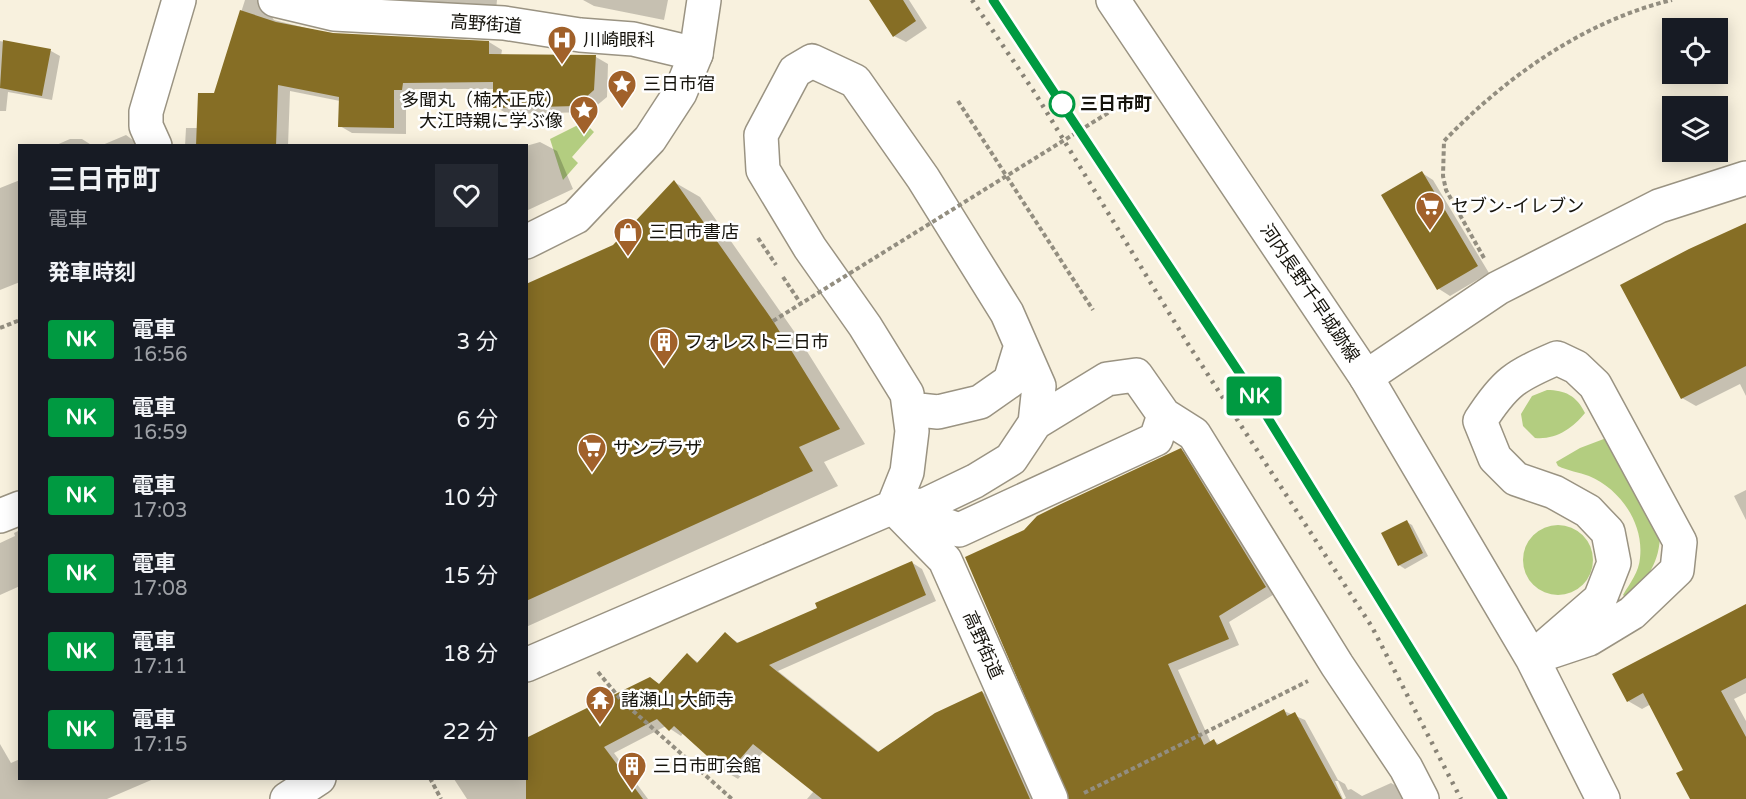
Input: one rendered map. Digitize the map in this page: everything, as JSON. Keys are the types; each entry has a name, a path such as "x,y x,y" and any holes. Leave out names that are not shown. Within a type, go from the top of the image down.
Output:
{"street":[{"path":"154,144 146,126 146,112 179,0"},
{"name":"高野街道","path":"275,0 334,14 504,23 580,35 633,39 696,54"},
{"path":"528,241 576,217 650,139 680,93 696,54 704,0"},
{"name":"河内長野千早城跡線","path":"1113,0 1366,377 1498,288 1659,206 1746,178"},
{"path":"893,507 907,472 912,431 907,394 865,326 810,248 763,170 761,135 795,71 812,61 855,81 923,178 1007,313 1039,386 1035,423"},
{"path":"909,409 938,412 980,402 1010,381 1021,345"},
{"path":"1557,358 1576,367 1595,385 1680,542 1677,570 1632,613 1589,639 1532,658 1600,599 1614,563 1608,532 1588,511 1554,492 1516,479 1496,458 1480,421 1499,392 1524,373 1557,358"},
{"path":"528,664 893,507 925,505 975,481 1011,459 1035,423 1107,379 1136,375 1164,415 1194,434 1337,665 1406,768 1422,799"},
{"path":"1366,377 1532,658 1603,799"},
{"path":"893,507 959,530 1156,439 1164,415"},
{"name":"高野街道","path":"893,507 945,560 1067,797"},
{"path":"0,516 18,509"},
{"path":"287,799 316,780"}],"path":[{"path":"1498,288 1446,190 1443,176 1444,141 1504,84 1562,48 1616,17 1672,0"},
{"path":"773,321 1130,99"},
{"path":"958,100 1093,310"},
{"path":"791,289 801,304"},
{"path":"0,328 18,321"},
{"path":"575,645 622,701 732,799"},
{"path":"1067,797 1337,665"},
{"path":"431,780 441,799"}],"green space":[{"path":"584,122 594,132 572,157 578,163 563,180 550,139"},
{"path":"1547,390 1570,395 1585,413 1575,424 1557,435 1535,438 1523,426 1521,414 1532,396"},
{"path":"1609,437 1660,530 1656,560 1642,584 1628,600 1623,595 1636,573 1640,558 1638,532 1634,520 1620,498 1611,489 1589,476 1558,466 1556,462 1580,448"},
{"path":"1565,525 1578,531 1587,540 1591,546 1593,560 1591,574 1583,585 1572,593 1551,595 1533,585 1525,574 1523,553 1533,535 1544,527"}],"building":[{"path":"869,0 903,0 916,21 893,37"},
{"path":"240,10 276,22 333,33 489,41 489,54 596,55 594,90 576,106 493,108 493,82 403,83 402,90 394,90 394,128 338,127 339,97 278,85 276,144 196,144 198,93 214,93"},
{"path":"3,40 51,49 42,96 0,88"},
{"name":"セブン-イレブン","path":"1422,171 1478,266 1437,290 1381,195"},
{"name":"フォレスト三日市","path":"674,180 773,321 840,429 799,447 813,471 528,600 528,283 613,245"},
{"path":"1746,223 1746,366 1681,399 1620,285 1689,249"},
{"path":"1181,448 1266,587 1219,616 1229,639 1168,664 1204,745 1214,739 1217,745 1284,709 1287,716 1295,712 1342,799 1069,799 965,557 1024,530 1037,516"},
{"path":"1407,520 1423,553 1398,566 1381,533"},
{"path":"912,561 926,595 769,665 878,752 935,713 982,691 1030,799 822,799 753,744 727,774 674,726 669,731 657,719 604,747 643,799 526,799 528,737 650,677 659,684 687,653 697,663 725,632 737,643 817,608 815,603"},
{"path":"1746,604 1746,678 1721,691 1746,737 1746,799 1690,799 1676,773 1683,770 1643,693 1627,702 1612,674"}],"railway":[{"path":"972,0 1035,93 1188,344 1372,627 1461,799"},
{"path":"993,0 1250,389 1503,799"}],"train":[{"name":"NK","path":"993,0 1250,389 1503,799"}],"place":[{"name":"川崎眼科","path":"562,66"},
{"name":"三日市町","path":"1062,104"},
{"name":"三日市宿","path":"622,110"},
{"name":"多聞丸（楠木正成） 大江時親に学ぶ像","path":"584,136"},
{"name":"セブン-イレブン","path":"1430,232"},
{"name":"三日市書店","path":"628,258"},
{"name":"フォレスト三日市","path":"664,368"},
{"name":"サンプラザ","path":"592,474"},
{"name":"諸瀬山 大師寺","path":"600,726"},
{"name":"三日市町会館","path":"632,792"}]}
